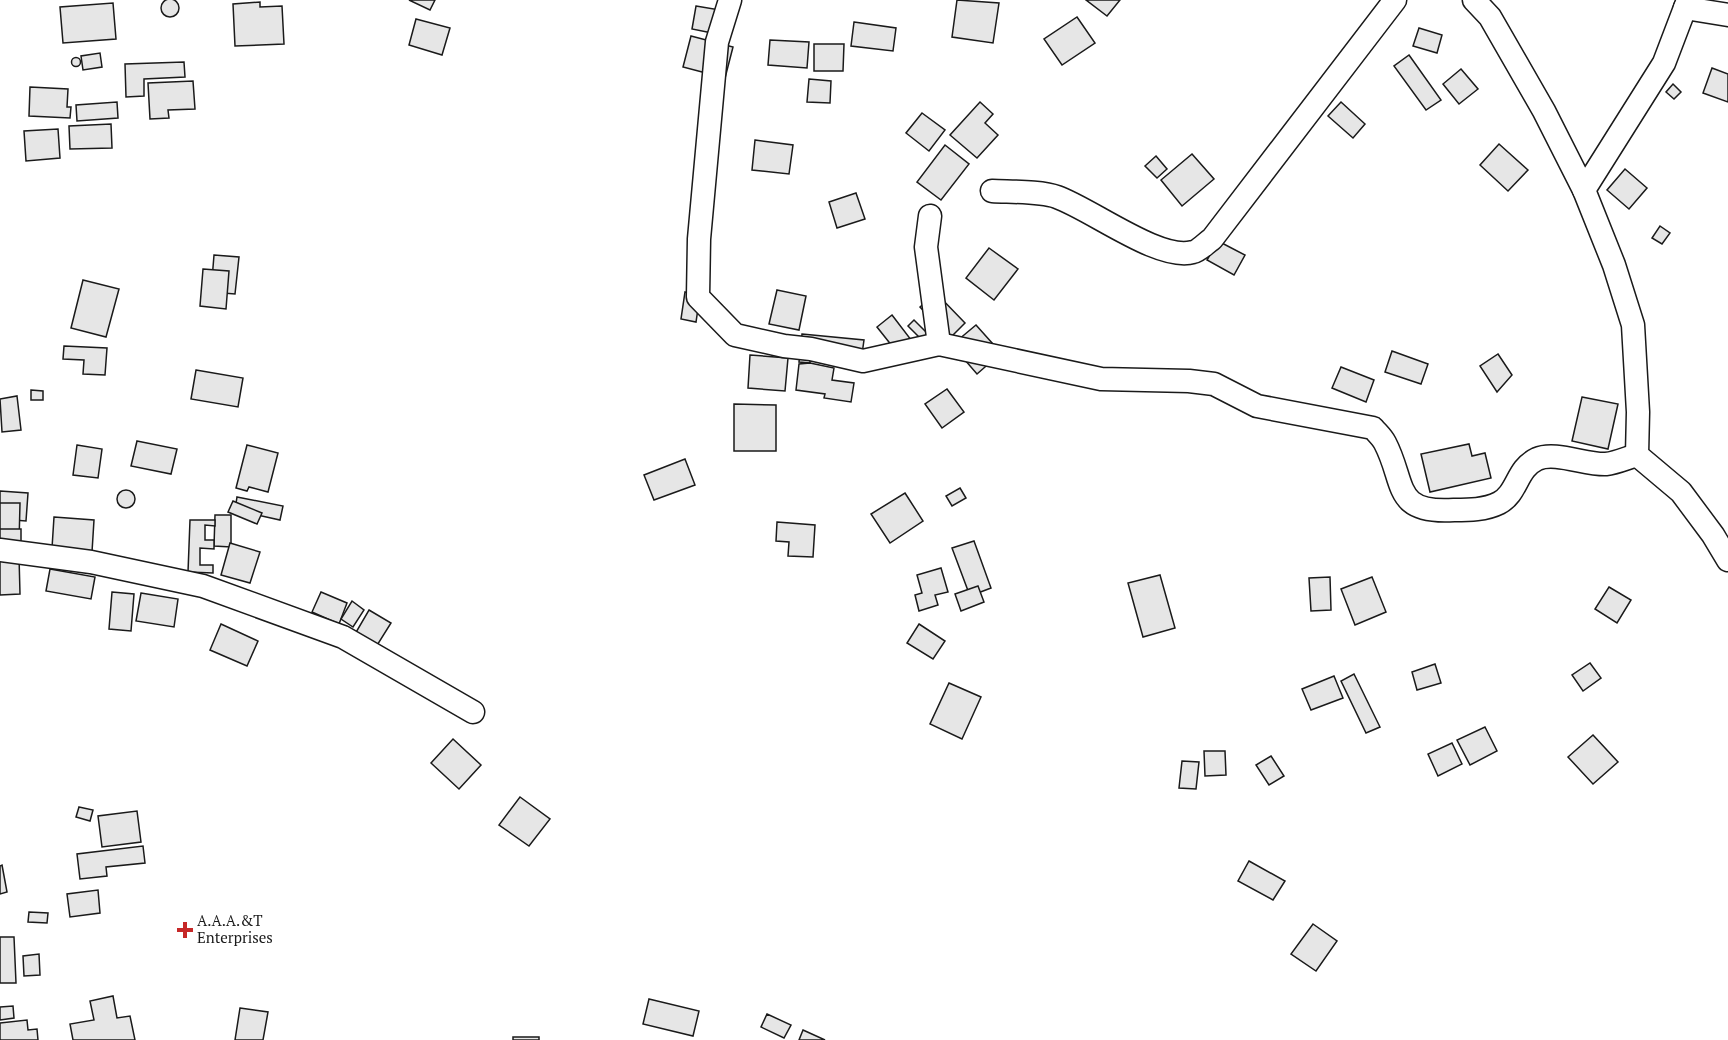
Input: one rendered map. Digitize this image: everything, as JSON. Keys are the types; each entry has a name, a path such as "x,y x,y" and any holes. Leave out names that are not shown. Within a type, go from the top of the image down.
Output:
{"street":[{"path":"730,0 717,42 699,239 698,297 735,335 863,361 939,344 1101,379 1188,381 1214,384 1257,406 1373,428 1384,442 1403,494 1417,506 1436,511 1484,509 1501,502 1512,490 1524,468 1539,458 1554,457 1607,464 1636,455"},
{"path":"992,191 1055,196 1162,250 1178,253 1193,252 1212,239 1395,0"},
{"path":"1473,0 1496,8 1584,190 1614,265 1633,325 1638,412 1636,455"},
{"path":"1584,190 1664,63 1686,4 1728,15"},
{"path":"930,216 926,247 939,344"},
{"path":"1636,455 1681,492 1713,535 1728,560"},
{"path":"0,550 91,561 203,586 343,637 473,712"}],"building":[{"path":"170,-1 176,2 179,8 176,14 170,17 164,14 161,8 164,2"},
{"path":"409,0 435,0 430,10"},
{"path":"957,0 999,3 993,43 952,37"},
{"path":"1086,0 1120,0 1107,16"},
{"path":"260,2 260,7 282,6 284,44 235,46 233,4"},
{"path":"113,3 116,39 63,43 60,7"},
{"path":"696,6 732,12 727,36 692,29"},
{"path":"1077,17 1095,43 1062,65 1044,39"},
{"path":"416,19 450,28 442,55 409,45"},
{"path":"854,22 896,28 893,51 851,46"},
{"path":"1419,28 1442,35 1437,53 1413,46"},
{"path":"691,36 733,47 725,78 683,67"},
{"path":"770,40 809,42 807,68 768,65"},
{"path":"814,44 844,44 843,71 814,71"},
{"path":"100,53 102,67 83,70 81,56"},
{"path":"1409,55 1441,100 1426,110 1394,66"},
{"path":"76,57 81,62 76,67 71,62"},
{"path":"184,62 185,77 144,79 144,96 126,97 125,64"},
{"path":"1712,68 1728,74 1728,102 1703,93"},
{"path":"1461,69 1478,89 1459,104 1443,84"},
{"path":"809,79 831,81 830,103 807,102"},
{"path":"193,81 195,109 168,110 169,118 150,119 148,83"},
{"path":"1673,84 1681,92 1674,99 1666,92"},
{"path":"30,87 68,89 67,107 71,107 70,118 29,116"},
{"path":"117,102 118,118 77,121 76,105"},
{"path":"980,102 993,114 985,123 998,135 977,158 950,135"},
{"path":"1341,102 1365,124 1353,138 1328,116"},
{"path":"922,113 945,130 929,151 906,133"},
{"path":"111,124 112,148 70,149 69,126"},
{"path":"58,129 60,158 26,161 24,131"},
{"path":"755,140 793,145 789,174 752,170"},
{"path":"1499,144 1528,170 1508,191 1480,165"},
{"path":"945,145 969,164 941,200 917,182"},
{"path":"1192,154 1214,179 1182,206 1161,180"},
{"path":"1156,156 1167,169 1157,178 1145,166"},
{"path":"1625,169 1647,188 1629,209 1607,190"},
{"path":"856,193 865,219 837,228 829,202"},
{"path":"1660,226 1670,233 1662,244 1652,238"},
{"path":"1218,241 1245,255 1234,275 1207,260"},
{"path":"989,248 1018,269 994,300 966,278"},
{"path":"214,255 239,257 235,294 211,292"},
{"path":"203,269 229,271 226,309 200,306"},
{"path":"83,280 119,289 106,337 71,328"},
{"path":"777,290 806,296 799,330 769,324"},
{"path":"685,292 700,295 696,322 681,319"},
{"path":"936,293 965,323 935,353 908,326 914,320 927,333 936,324 920,307"},
{"path":"892,315 915,345 900,356 877,327"},
{"path":"976,325 1001,353 977,374 952,345"},
{"path":"802,334 864,340 861,361 810,350 810,363 799,362"},
{"path":"64,346 107,348 105,375 83,374 84,360 63,359"},
{"path":"1392,351 1428,364 1421,384 1385,372"},
{"path":"1498,354 1512,375 1497,392 1480,366"},
{"path":"750,355 788,358 785,391 748,388"},
{"path":"810,363 834,368 832,380 854,383 851,402 824,398 825,394 796,390 799,364"},
{"path":"1341,367 1374,380 1366,402 1332,388"},
{"path":"196,370 243,378 238,407 191,399"},
{"path":"947,389 964,412 942,428 925,404"},
{"path":"31,390 43,391 43,400 31,400"},
{"path":"17,396 21,430 2,432 0,399"},
{"path":"1582,397 1618,404 1608,449 1572,441"},
{"path":"734,404 776,405 776,451 734,451"},
{"path":"137,441 177,449 171,474 131,466"},
{"path":"1469,444 1472,456 1485,453 1491,478 1430,492 1421,454"},
{"path":"77,445 102,449 98,478 73,475"},
{"path":"247,445 278,453 268,492 249,487 247,491 236,488"},
{"path":"685,459 695,485 654,500 644,475"},
{"path":"960,488 966,498 952,506 946,496"},
{"path":"122,490 130,490 135,495 133,506 122,508 117,503 117,495"},
{"path":"0,491 28,493 26,521 0,519"},
{"path":"905,493 923,521 890,543 871,514"},
{"path":"237,497 283,506 280,520 235,510"},
{"path":"233,501 262,513 257,524 228,512"},
{"path":"0,503 20,503 19,544 0,544"},
{"path":"215,515 231,515 231,547 214,546"},
{"path":"54,517 94,520 92,552 52,548"},
{"path":"190,520 215,520 215,526 205,525 205,540 214,540 214,549 200,548 200,565 213,565 213,573 188,572"},
{"path":"777,522 815,525 813,557 788,556 789,542 776,541"},
{"path":"0,529 21,529 21,544 0,544"},
{"path":"974,541 991,588 970,596 952,548"},
{"path":"230,543 260,552 250,583 221,575"},
{"path":"0,556 19,556 20,594 0,595"},
{"path":"941,568 948,592 935,595 938,605 919,611 915,595 922,593 917,575"},
{"path":"50,569 95,577 91,599 46,591"},
{"path":"1160,575 1175,628 1143,637 1128,583"},
{"path":"1330,577 1331,610 1311,611 1309,578"},
{"path":"1372,577 1386,612 1355,625 1341,589"},
{"path":"978,586 984,602 961,611 955,594"},
{"path":"1609,587 1631,600 1617,623 1595,609"},
{"path":"112,592 134,594 131,631 109,629"},
{"path":"321,592 347,603 339,624 312,612"},
{"path":"141,593 178,599 174,627 136,621"},
{"path":"352,601 364,610 353,627 341,619"},
{"path":"369,610 391,623 376,647 355,634"},
{"path":"221,624 258,641 247,666 210,650"},
{"path":"919,624 945,641 933,659 907,643"},
{"path":"1590,663 1601,678 1583,691 1572,675"},
{"path":"1435,664 1441,683 1417,690 1412,672"},
{"path":"1354,674 1380,727 1366,733 1341,681"},
{"path":"1334,676 1343,698 1311,710 1302,689"},
{"path":"949,683 981,697 962,739 930,724"},
{"path":"1485,727 1497,751 1470,765 1457,740"},
{"path":"1593,735 1618,762 1593,784 1568,757"},
{"path":"453,739 481,765 459,789 431,763"},
{"path":"1452,743 1462,764 1438,776 1428,754"},
{"path":"1204,751 1225,751 1226,775 1205,776"},
{"path":"1271,756 1284,776 1269,785 1256,765"},
{"path":"1182,761 1199,762 1196,789 1179,788"},
{"path":"520,797 550,819 529,846 499,825"},
{"path":"79,807 93,810 90,821 76,817"},
{"path":"137,811 141,842 102,847 98,816"},
{"path":"143,846 145,863 106,867 107,876 80,879 77,854"},
{"path":"1249,861 1285,881 1273,900 1238,881"},
{"path":"2,865 7,892 0,894 0,866"},
{"path":"98,890 100,913 70,917 67,894"},
{"path":"29,912 48,913 47,923 28,922"},
{"path":"1313,924 1337,941 1316,971 1291,954"},
{"path":"0,937 14,937 16,983 0,983"},
{"path":"39,954 40,975 24,976 23,956"},
{"path":"113,996 117,1018 130,1016 135,1040 73,1040 70,1024 94,1020 90,1001"},
{"path":"649,999 699,1011 693,1036 643,1024"},
{"path":"13,1006 14,1018 0,1020 0,1007"},
{"path":"240,1008 268,1012 263,1040 235,1040"},
{"path":"767,1014 791,1025 784,1038 761,1027"},
{"path":"27,1020 28,1030 37,1029 38,1040 0,1040 0,1023"},
{"path":"803,1030 825,1040 799,1040"},
{"path":"513,1037 539,1037 539,1040 513,1040"}],"place":[{"name":"A.A.A.&T Enterprises","path":"185,930"}]}
